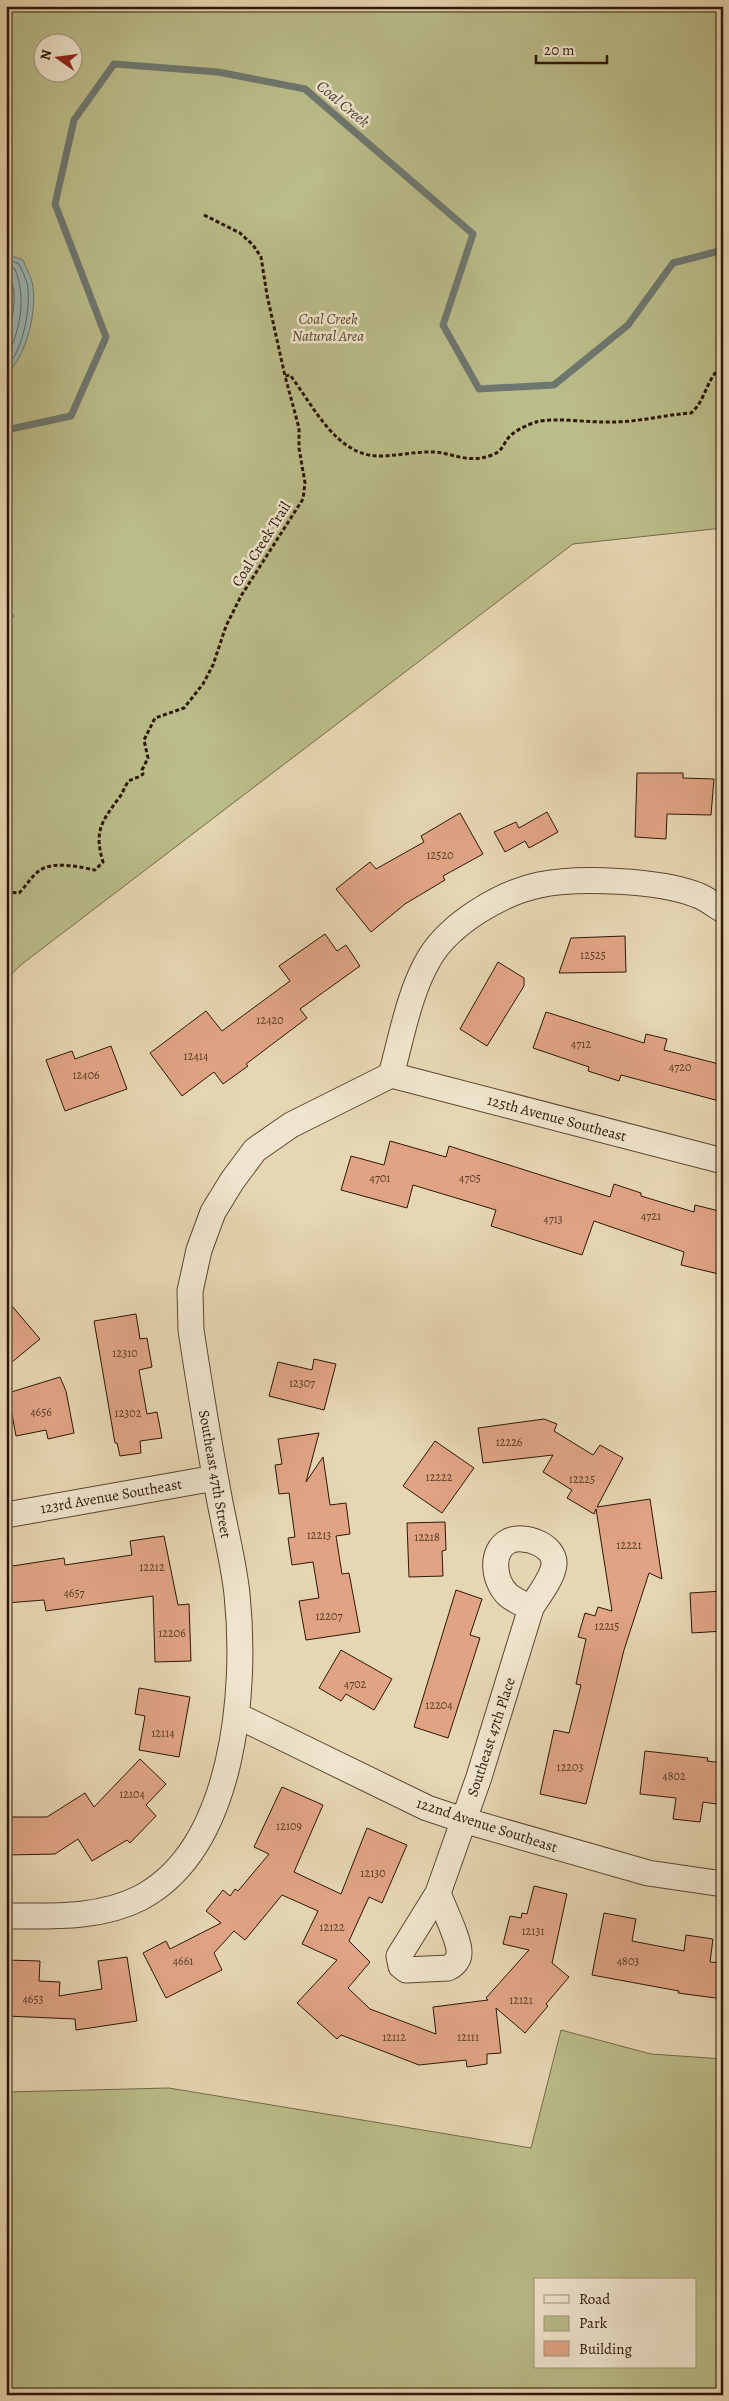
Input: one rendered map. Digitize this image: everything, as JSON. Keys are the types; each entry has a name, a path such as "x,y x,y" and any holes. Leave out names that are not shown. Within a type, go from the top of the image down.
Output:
{"street":[{"path":"391,1075 418,980 431,955 450,932 474,913 538,885 596,881 666,886 697,895 723,910"},
{"name":"125th Avenue Southeast","path":"391,1075 723,1161"},
{"name":"Southeast 47th Street","path":"6,1916 62,1916 103,1910 139,1898 164,1882 183,1864 205,1830 220,1791 236,1715 239,1648 237,1594 215,1478 190,1320 190,1291 199,1250 213,1212 232,1181 255,1150 291,1124 391,1075"},
{"name":"123rd Avenue Southeast","path":"6,1515 215,1478"},
{"name":"Southeast 47th Place","path":"438,1893 482,1768 531,1608"},
{"name":"122nd Avenue Southeast","path":"236,1715 427,1808 648,1873 723,1884"}],"path":[{"path":"204,215 240,233 262,257 267,296 285,376 290,375 311,406 335,434 350,448 361,453 378,456 430,451 456,458 478,458 492,455 504,448 510,436 536,422 622,422 691,413 700,402 715,371 723,366"},
{"name":"Coal Creek Trail","path":"6,892 19,893 35,874 44,868 78,867 95,870 103,862 98,840 99,832 106,814 121,796 128,782 143,774 142,770 148,758 144,740 155,718 184,708 204,684 213,665 226,626 241,596 303,499 305,483 299,448 299,428 285,383 285,376"}],"green space":[{"name":"Coal Creek Natural Area","path":"6,6 723,6 723,528 573,544 22,964 6,979 6,621 14,616 6,607"},
{"path":"561,2030 651,2054 723,2059 723,2395 6,2395 6,2092 169,2088 531,2148"}],"water":[{"path":"6,254 23,260 31,279 33,305 32,318 25,344 20,356 6,374"}],"building":[{"path":"637,773 683,773 683,778 714,779 711,815 667,814 666,839 635,837"},
{"path":"547,812 558,832 529,848 525,841 505,852 494,832 516,822 519,828"},
{"path":"460,813 483,854 443,876 445,880 405,904 371,932 336,889 370,862 376,869 424,842 421,836"},
{"path":"325,934 337,951 346,945 360,966 300,1009 307,1018 246,1064 248,1066 223,1084 214,1072 182,1096 150,1053 206,1011 222,1031 290,981 279,966"},
{"path":"625,936 626,972 559,973 571,938"},
{"path":"498,962 524,978 524,986 487,1046 460,1029"},
{"path":"546,1012 644,1043 646,1034 667,1039 664,1050 723,1065 723,1102 621,1075 619,1081 588,1071 589,1067 533,1048"},
{"path":"111,1046 127,1089 65,1111 46,1060 72,1051 75,1059"},
{"path":"390,1141 446,1157 449,1146 610,1197 614,1184 641,1193 641,1196 694,1212 695,1205 723,1212 723,1275 681,1265 684,1252 594,1221 582,1255 491,1226 496,1210 413,1185 407,1208 341,1190 351,1156 384,1165"},
{"path":"6,1299 40,1339 6,1367"},
{"path":"136,1314 140,1339 147,1338 152,1367 139,1370 147,1414 157,1412 162,1438 140,1441 141,1453 120,1456 117,1443 115,1443 94,1321"},
{"path":"314,1359 336,1364 324,1410 269,1396 278,1362 312,1370"},
{"path":"60,1377 66,1391 74,1433 48,1439 46,1430 16,1436 8,1393"},
{"path":"544,1419 557,1424 554,1431 593,1455 600,1445 623,1458 597,1507 650,1499 662,1579 649,1573 624,1650 586,1804 540,1794 554,1730 569,1733 581,1685 576,1684 586,1639 578,1637 585,1613 595,1616 598,1607 612,1611 596,1509 594,1514 567,1498 572,1490 543,1472 553,1455 483,1463 478,1428"},
{"path":"319,1433 306,1482 323,1457 330,1505 346,1503 350,1534 336,1536 342,1574 349,1573 360,1632 306,1640 299,1601 319,1598 313,1562 292,1565 288,1538 295,1537 289,1493 279,1494 275,1465 282,1464 278,1439"},
{"path":"435,1441 474,1468 442,1513 403,1486"},
{"path":"445,1522 446,1550 442,1551 443,1576 409,1577 407,1523"},
{"path":"164,1536 178,1605 189,1604 191,1661 155,1662 153,1596 46,1611 44,1600 6,1603 6,1567 64,1558 65,1565 132,1555 130,1541"},
{"path":"456,1590 482,1599 470,1635 480,1638 448,1738 414,1727"},
{"path":"723,1591 723,1631 692,1633 690,1593"},
{"path":"341,1650 392,1679 374,1710 346,1694 341,1701 319,1688"},
{"path":"139,1688 190,1697 179,1757 139,1750 145,1716 135,1714"},
{"path":"645,1751 708,1758 707,1761 723,1763 723,1805 703,1802 700,1822 673,1819 676,1798 640,1794"},
{"path":"140,1759 166,1784 146,1805 156,1816 130,1843 127,1840 92,1861 78,1839 55,1854 6,1855 6,1817 47,1817 85,1793 94,1807"},
{"path":"282,1787 323,1805 294,1872 341,1894 367,1828 407,1845 382,1903 369,1897 349,1941 370,1962 348,1988 370,2009 436,2034 433,2007 488,2000 486,1998 529,1950 503,1944 510,1916 521,1918 522,1913 527,1914 534,1886 567,1894 552,1963 569,1977 525,2033 496,2008 501,2053 487,2054 487,2064 467,2067 466,2060 419,2065 341,2035 337,2039 297,2003 337,1960 302,1944 318,1911 282,1895 245,1940 234,1931 214,1953 222,1970 166,1998 143,1953 166,1941 170,1949 221,1923 206,1911 223,1890 230,1896 235,1889 238,1891 269,1854 254,1847"},
{"path":"604,1913 636,1919 632,1941 684,1951 686,1935 713,1939 710,1962 723,1963 723,1999 678,1993 679,1991 592,1975"},
{"path":"127,1957 137,2021 76,2030 75,2019 6,2016 6,1960 40,1961 39,1981 60,1982 59,1996 102,1989 98,1961"}],"waterway":[{"name":"Coal Creek","path":"6,430 71,416 106,337 55,204 74,120 114,64 218,72 305,89 473,234 443,325 479,389 554,385 628,325 673,263 719,251 723,253"}]}
